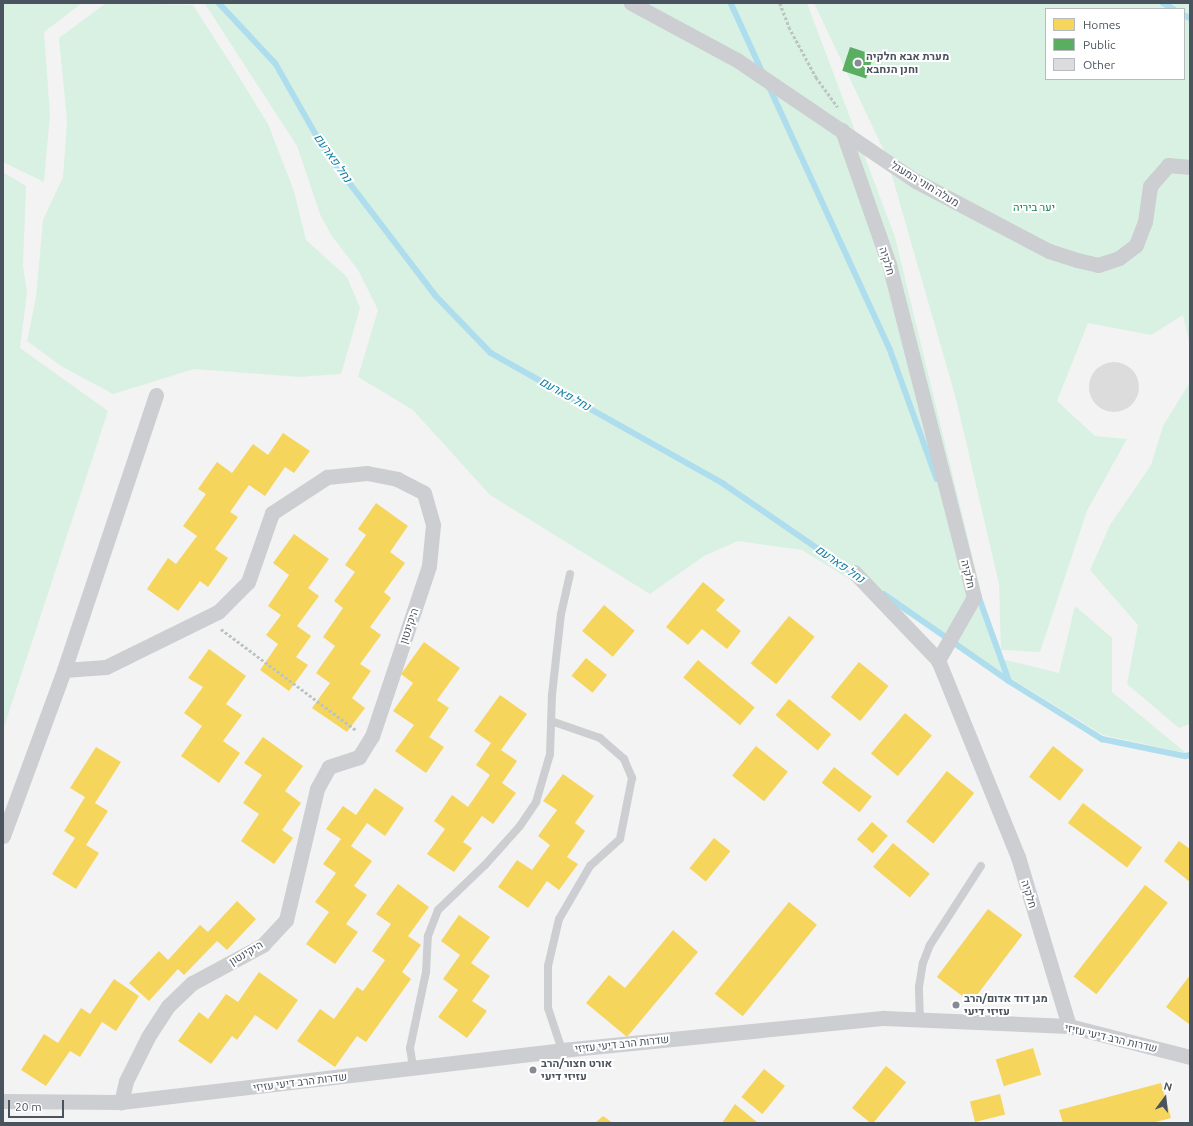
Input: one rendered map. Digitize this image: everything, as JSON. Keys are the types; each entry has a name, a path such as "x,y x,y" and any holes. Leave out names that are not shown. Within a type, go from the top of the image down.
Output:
{"street":[{"name":"מעלה חוני המעגל","path":"631,3 737,60 916,181 1049,251 1098,265 1119,258 1136,245 1144,222 1150,186 1168,165 1190,167"},
{"name":"חלקיה","path":"842,130 888,264 974,597 938,660 1018,857 1069,1026"},
{"path":"3,836 64,670 156,395"},
{"name":"היקינטון","path":"64,670 106,667 218,612 248,582 272,512 327,476 367,473 397,479 424,493 433,525 429,566 369,740 359,757 329,767 317,789 286,920 262,945 192,983 168,1006 148,1037 126,1081 121,1102"},
{"path":"854,572 938,660"},
{"name":"שדרות הרב דיעי עזיזי","path":"3,1101 121,1102 254,1088 413,1067 562,1050 884,1018 1069,1026 1190,1057"}],"lane":[{"path":"413,1067 410,1048 426,972 428,936 438,910 490,860 520,826 536,802 550,754 551,721 561,614 570,574"},
{"path":"551,721 600,738 624,759 632,778 620,840 590,866 559,919 548,966 548,1008 562,1050"},
{"path":"920,1020 919,987 923,963 930,944 981,866"}],"path":[{"path":"780,3 789,27 816,77 848,120 842,130"},
{"path":"206,618 369,740"}],"green space":[{"path":"3,3 82,3 44,32 50,114 44,182 3,162"},
{"path":"106,3 193,5 229,61 268,124 294,191 306,240 347,277 360,308 341,374 299,377 194,369 113,394 61,366 27,341 36,297 43,220 63,177 67,121 59,38"},
{"path":"199,3 807,3 895,237 997,658 1059,673 1075,606 1112,638 1112,692 1186,753 1103,735 802,550 738,541 704,556 650,594 490,495 413,410 358,377 378,310 358,270 331,235 320,214 297,146 205,4"},
{"name":"יער ביריה","path":"814,3 1190,3 1190,346 1183,315 1151,335 1088,323 1057,401 1095,436 1127,439 1087,511 1040,652 1001,650 999,584 956,399 886,155"},
{"path":"3,172 26,186 23,266 27,293 20,348 108,411 3,730"},
{"path":"1190,382 1190,724 1179,728 1127,684 1138,625 1090,570 1110,525 1151,465 1163,426"}],"building: Homes":[{"path":"283,433 310,451 294,473 285,467 265,496 249,485 230,512 238,517 215,549 228,558 208,587 200,581 178,611 147,589 168,558 176,564 197,536 183,526 206,494 198,489 217,462 232,473 253,444 268,455"},
{"path":"376,503 408,526 390,552 405,563 384,592 391,598 370,627 381,635 360,664 371,671 352,698 365,708 347,732 312,708 330,683 316,673 335,646 323,637 343,608 334,601 355,572 345,565 366,535 358,529"},
{"path":"294,534 329,559 308,588 319,596 297,626 311,636 296,657 308,665 289,691 260,670 278,644 266,635 281,615 268,606 289,575 273,563"},
{"path":"703,582 725,600 716,610 741,631 727,649 702,629 688,645 666,627"},
{"path":"604,605 635,631 613,657 582,631"},
{"path":"789,616 815,637 776,684 751,663"},
{"path":"424,642 460,668 437,700 449,708 429,737 444,747 426,773 395,751 414,725 393,711 413,683 401,674"},
{"path":"209,649 246,676 226,704 242,715 223,741 240,753 219,783 181,756 202,726 184,713 203,687 188,678"},
{"path":"586,658 607,675 593,693 572,676"},
{"path":"698,660 755,708 740,725 683,678"},
{"path":"859,662 889,686 860,721 831,697"},
{"path":"500,695 527,714 501,750 517,761 502,783 516,793 493,824 482,816 463,842 472,848 454,872 427,854 445,829 434,821 452,795 468,807 490,775 476,765 491,743 474,731"},
{"path":"789,699 831,734 818,750 776,715"},
{"path":"905,713 932,735 898,776 871,754"},
{"path":"263,737 303,766 285,791 301,803 282,830 293,838 274,864 241,841 259,814 243,803 262,775 244,763"},
{"path":"756,746 788,772 764,801 732,776"},
{"path":"1053,746 1084,770 1060,801 1029,777"},
{"path":"96,747 121,762 95,803 108,811 86,845 99,853 76,889 52,874 75,838 64,831 85,797 70,788"},
{"path":"834,767 872,797 860,812 822,783"},
{"path":"947,771 974,793 933,844 906,822"},
{"path":"563,774 594,796 575,823 585,831 567,857 578,864 559,890 547,881 528,908 498,887 517,860 532,870 550,845 538,836 557,810 543,801"},
{"path":"375,788 404,808 385,836 367,823 351,846 372,861 354,886 367,895 346,924 358,932 335,964 306,944 329,912 315,902 336,873 323,864 341,839 326,829 343,806 356,815"},
{"path":"1083,803 1142,848 1127,868 1068,823"},
{"path":"872,822 888,836 873,853 857,839"},
{"path":"714,838 730,851 706,882 689,868"},
{"path":"1179,841 1190,849 1190,882 1164,861"},
{"path":"893,843 930,874 910,898 873,867"},
{"path":"398,884 429,907 408,936 421,945 402,972 411,979 366,1042 357,1036 335,1067 297,1041 320,1009 334,1019 357,987 363,991 385,960 372,951 391,924 376,914"},
{"path":"1145,885 1168,903 1096,994 1074,976"},
{"path":"237,901 256,919 227,950 217,941 184,975 178,969 149,1001 129,983 159,951 168,960 200,925 208,932"},
{"path":"789,902 817,925 743,1016 715,994"},
{"path":"988,909 1022,935 971,1003 937,977"},
{"path":"459,915 490,937 471,963 490,976 472,1001 487,1011 467,1038 438,1017 458,990 443,979 460,955 441,941"},
{"path":"673,930 698,952 627,1037 586,1003 609,975 625,988"},
{"path":"259,972 298,1000 277,1030 255,1015 237,1040 232,1036 211,1064 178,1041 199,1012 208,1019 226,994 238,1002"},
{"path":"1190,975 1190,1023 1189,1024 1166,1007"},
{"path":"114,979 139,996 116,1031 102,1022 80,1057 70,1051 46,1086 21,1070 44,1034 58,1043 81,1008 90,1014"},
{"path":"1033,1048 1041,1075 1004,1086 996,1059"},
{"path":"886,1066 906,1082 873,1123 871,1123 852,1108"},
{"path":"764,1069 785,1086 762,1114 741,1097"},
{"path":"1161,1083 1171,1118 1152,1123 1063,1123 1059,1110"},
{"path":"1000,1094 1005,1114 975,1122 970,1101"},
{"path":"735,1104 758,1123 722,1123"},
{"path":"603,1116 613,1123 595,1123"}],"building: Public":[{"name":"מערת אבא חלקיה וחנן הנחבא","path":"850,47 874,55 866,79 842,71"}],"building: Other":[{"path":"1109,362 1119,362 1132,369 1139,382 1139,392 1132,405 1119,412 1109,412 1100,408 1093,401 1089,392 1089,382 1093,373 1100,366"}],"waterway":[{"name":"נחל פארעם","path":"219,3 276,64 326,152 436,296 491,353 724,484 852,572"},
{"path":"731,3 763,73"},
{"path":"1163,3 1172,8"},
{"path":"1185,16 1190,18"},
{"path":"769,86 890,349 937,479"},
{"path":"884,594 1009,681 1102,739 1185,756 1190,755"},
{"path":"978,594 1009,680"}],"place":[{"name":"מערת אבא חלקיה וחנן הנחבא","path":"858,63"},
{"name":"מגן דוד אדום/הרב עזיזי דיעי","path":"956,1005"},
{"name":"אורט חצור/הרב עזיזי דיעי","path":"533,1070"}]}
